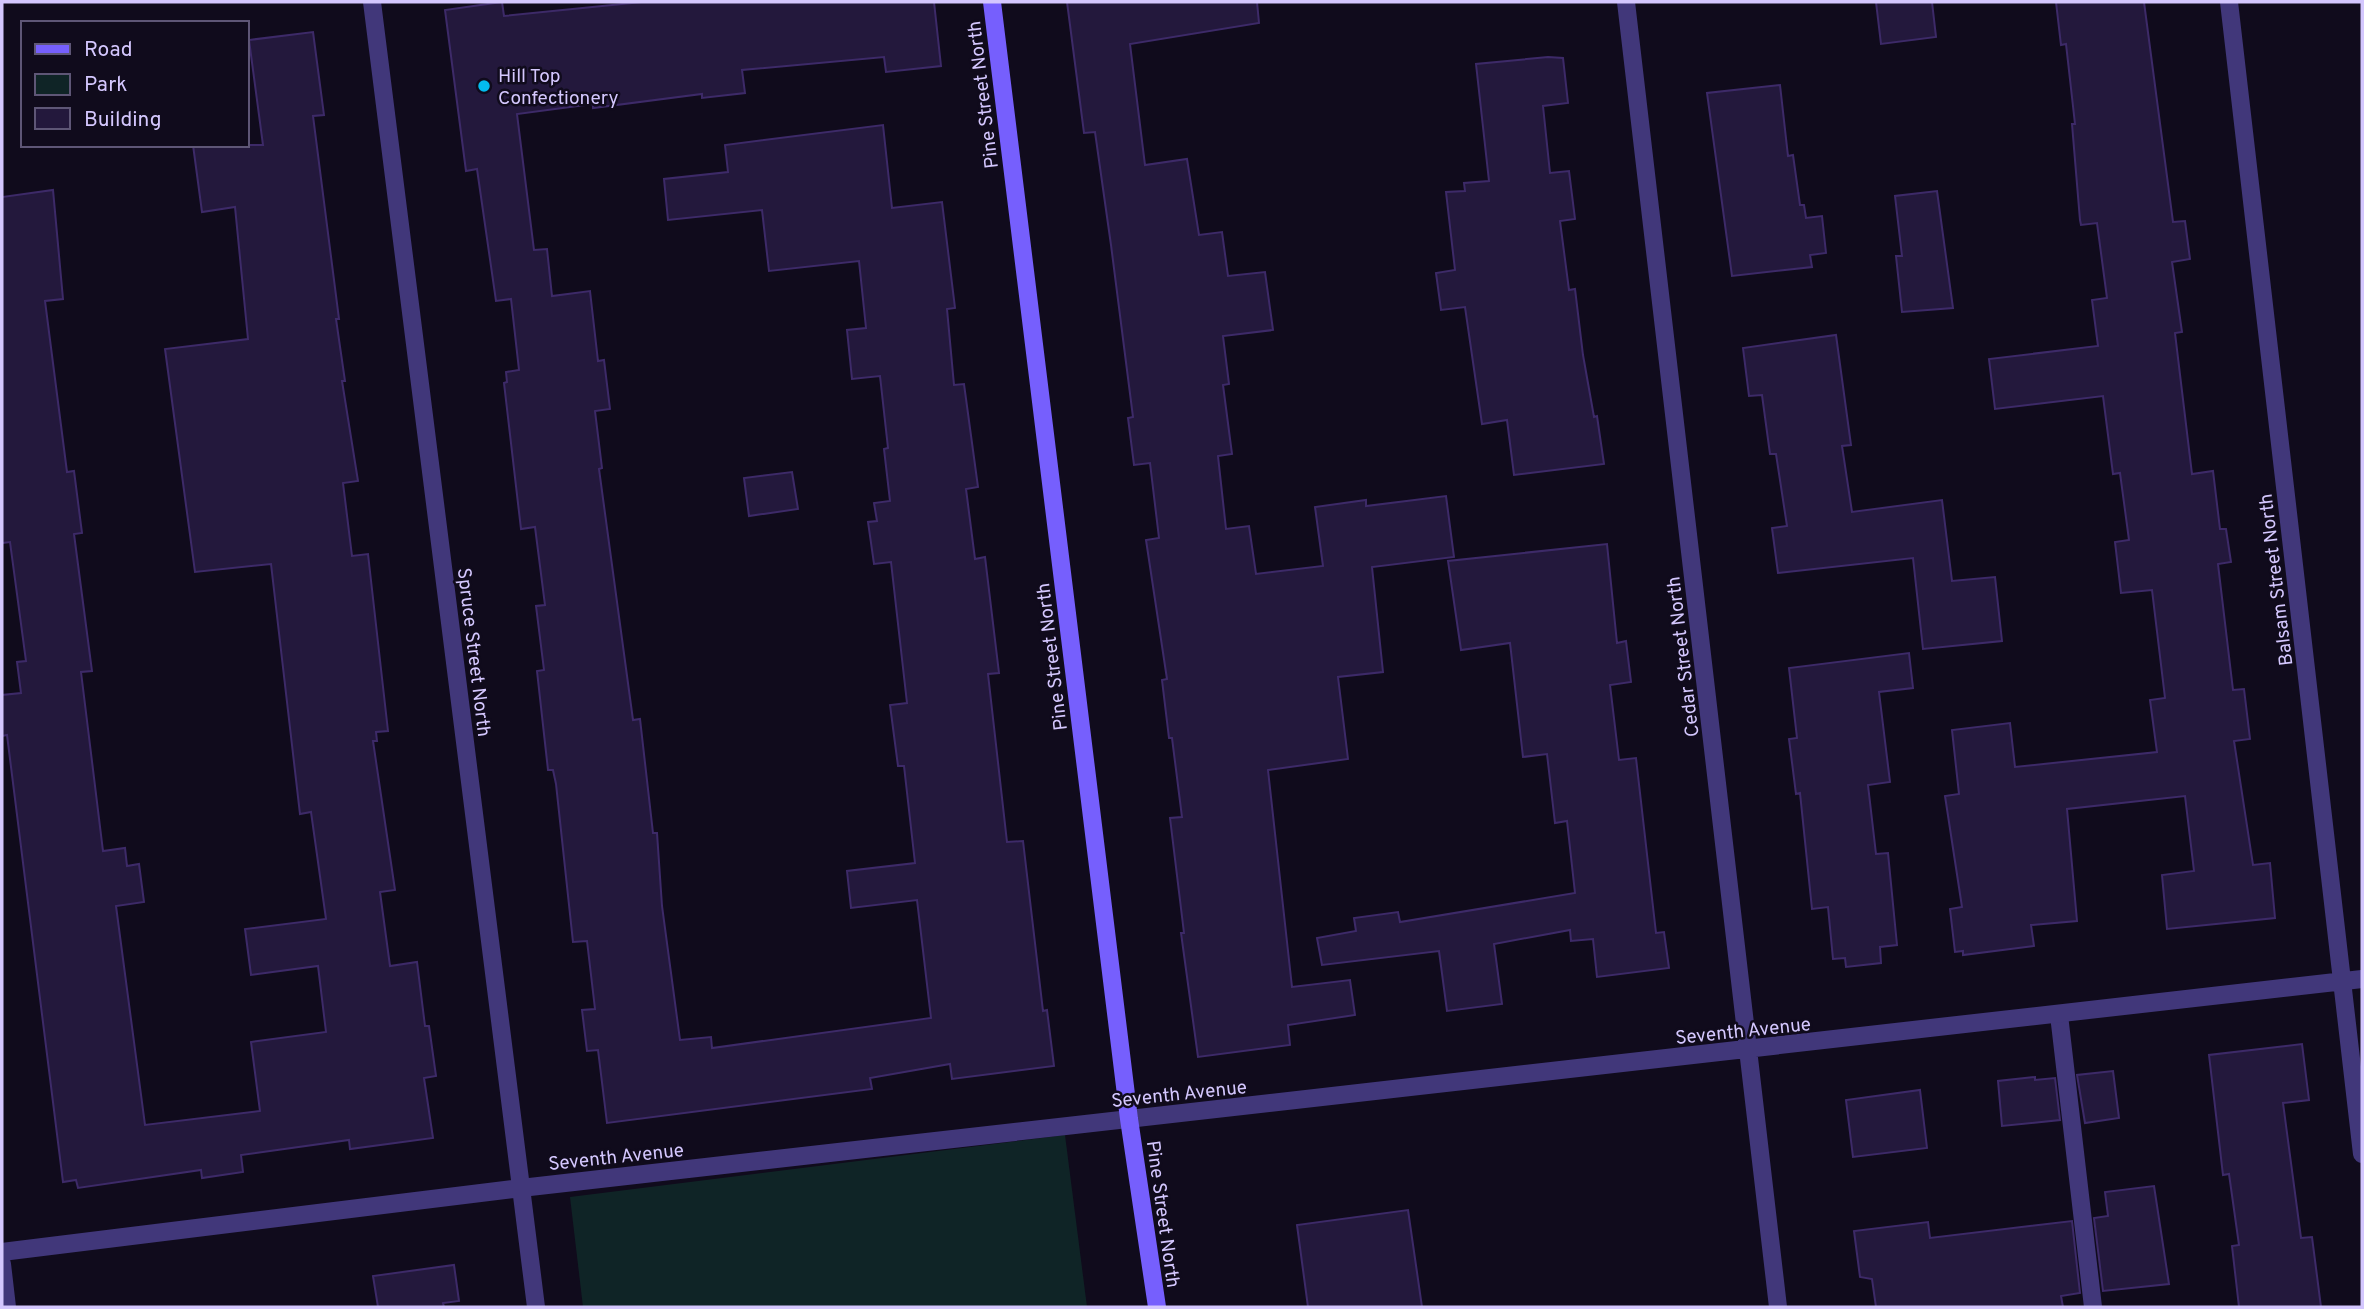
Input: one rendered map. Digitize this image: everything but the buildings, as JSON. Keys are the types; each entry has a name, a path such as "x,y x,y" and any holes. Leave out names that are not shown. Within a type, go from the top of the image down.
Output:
{"street":[{"name":"Spruce Street North","path":"372,2 536,1307"},
{"name":"Pine Street North","path":"992,2 1129,1119 1157,1307"},
{"name":"Cedar Street North","path":"1626,2 1778,1307"},
{"name":"Balsam Street North","path":"2229,2 2362,1154"},
{"name":"Seventh Avenue","path":"2,1252 521,1188 1749,1051 2362,979"},
{"path":"2059,1015 2093,1307"},
{"path":"2,1264 7,1307"}],"green space":[{"path":"1065,1135 1087,1307 583,1307 570,1197"}],"place":[{"name":"Hill Top Confectionery","path":"484,86"}]}
